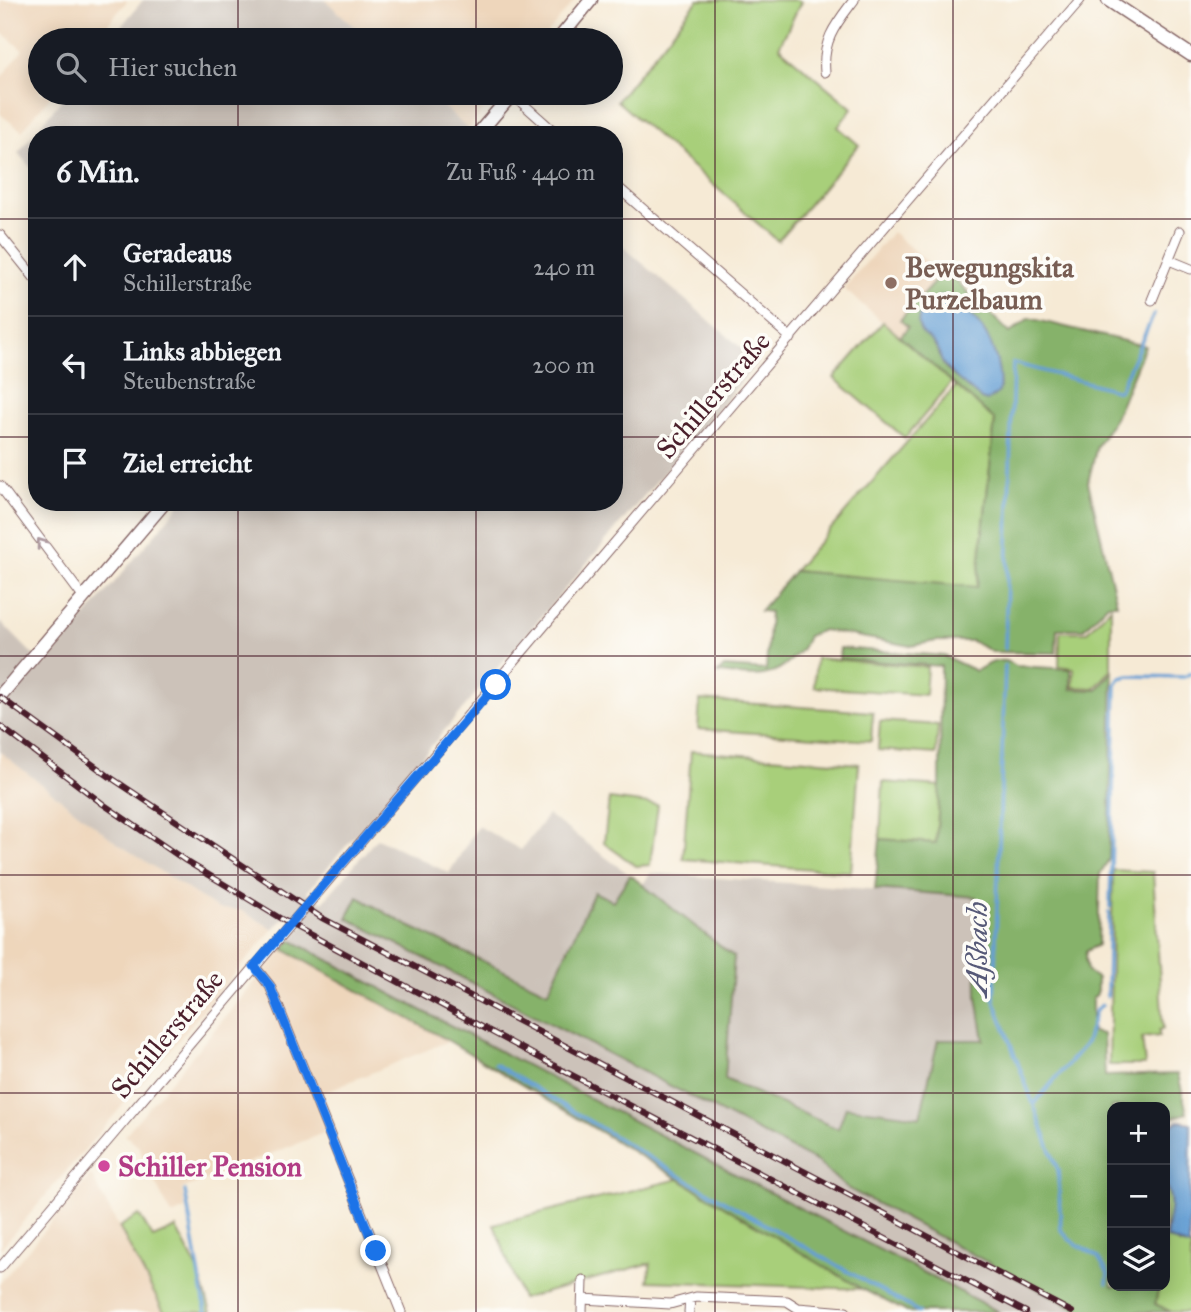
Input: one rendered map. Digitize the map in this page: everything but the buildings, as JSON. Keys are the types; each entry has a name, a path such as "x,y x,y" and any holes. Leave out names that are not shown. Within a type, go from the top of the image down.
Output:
{"street":[{"path":"568,28 591,0"},
{"path":"825,72 825,48 829,38 854,0"},
{"name":"Schillerstraße","path":"0,1268 254,966 1080,0"},
{"path":"1108,0 1191,55"},
{"path":"484,126 502,105"},
{"path":"525,105 548,126"},
{"path":"623,192 792,338"},
{"path":"1152,300 1180,231"},
{"path":"0,235 28,270"},
{"path":"1168,260 1191,269"},
{"path":"0,485 83,597"},
{"path":"0,696 157,511"},
{"path":"254,966 270,986 401,1312"},
{"path":"582,1312 583,1280"},
{"path":"583,1299 670,1304 696,1297 787,1301 798,1308 846,1312"},
{"path":"689,1312 690,1299"}],"shaded area":[{"path":"0,0 128,0 105,28 28,28 28,105 43,105 22,131 0,114 0,79 23,50 0,31"},
{"path":"143,0 325,0 356,28 120,28"},
{"path":"325,0 575,0 552,28 356,28"},
{"path":"57,105 441,105 465,126 40,126"},
{"path":"441,105 488,105 470,126 465,126"},
{"path":"28,141 28,165 18,153"},
{"name":"Bewegungskita Purzelbaum","path":"892,232 939,272 939,277 900,320 908,327 900,337 844,289"},
{"path":"623,247 758,362 307,892 323,902 377,838 449,873 478,826 521,850 548,815 630,875 613,902 594,892 551,984 734,957 642,885 651,873 976,897 977,997 984,1040 938,1040 920,1118 848,1108 1107,1283 1107,1291 1123,1291 1171,1312 907,1312 862,1289 449,1041 283,949 304,925 289,913 273,929 241,910 218,909 117,843 0,752 0,621 44,666 174,511 623,511"},
{"path":"0,752 117,843 218,909 241,910 273,929 0,1249"},
{"path":"283,949 449,1041 322,1093 336,1128 182,1189 185,1209 172,1215 144,1162 140,1148 125,1135"},
{"path":"91,1175 164,1312 0,1312 0,1283"}],"green space":[{"path":"698,0 797,0 801,2 779,47 852,108 838,127 859,145 778,241 622,105 623,94"},
{"path":"945,270 1010,333 1029,318 1145,346 1115,418 1097,446 1088,482 1117,604 1108,604 1084,629 1057,629 1056,653 992,652 972,641 936,641 911,646 823,630 808,636 797,654 774,672 757,676 718,673 724,667 766,670 770,612 760,611 794,571 977,587 995,420 900,337 908,327 900,320","holes":["957,307 967,314 989,341 1000,387 975,384 954,376 948,371 933,342"]},
{"path":"883,322 952,382 905,438 834,378"},
{"path":"957,385 995,420 977,588 794,571"},
{"path":"1111,607 1111,670 1095,688 1073,687 1074,668 1059,666 1060,632 1087,632"},
{"path":"840,648 944,656 976,671 1001,661 1016,666 1071,669 1071,689 1097,690 1113,671 1109,859 1100,874 1098,945 1086,951 1085,958 1087,972 1097,978 1097,994 1092,999 1092,1032 1103,1034 1105,1076 1178,1074 1187,1113 1170,1118 1170,1102 1107,1102 1107,1291 1158,1291 1155,1304 1171,1312 1082,1312 845,1187 819,1163 347,918 358,897 407,925 548,992 594,892 613,901 630,875 734,957 725,1079 838,1129 846,1107 920,1117 938,1040 984,1040 977,997 976,897 875,889 880,839 936,843 940,786 941,666 839,659"},
{"path":"816,658 927,667 925,695 814,687"},
{"path":"700,700 873,712 871,741 698,729"},
{"path":"880,721 938,725 936,754 878,750"},
{"path":"691,751 859,764 851,872 683,859"},
{"path":"883,782 940,786 936,843 880,839"},
{"path":"609,799 658,805 650,865 636,866 604,843"},
{"path":"1113,870 1153,872 1163,1029 1159,1030 1159,1036 1142,1038 1145,1065 1109,1065"},
{"path":"291,940 999,1312 907,1312 862,1289 449,1041 283,949"},
{"path":"679,1179 862,1289 648,1281 651,1263 522,1299 494,1224"},
{"path":"139,1215 153,1238 176,1228 198,1270 211,1312 164,1312 119,1227"},
{"path":"1170,1235 1179,1244 1191,1247 1191,1312 1171,1312 1155,1304 1158,1291 1170,1291"}],"water":[{"path":"947,296 974,318 992,346 1000,383 999,392 987,401 981,399 948,370 942,363 937,347 920,329 918,323 921,313 928,304"},
{"path":"1179,1121 1191,1123 1189,1247 1170,1239 1170,1126"}],"waterway":[{"name":"Aßbach","path":"1005,649 1013,363 1119,391 1154,314"},
{"name":"Aßbach","path":"1005,665 994,999 1058,1170 1061,1230 1070,1240 1098,1257 1107,1271"},
{"path":"1110,907 1116,684 1120,678 1129,676 1184,677 1191,673"},
{"path":"1107,996 1109,912"},
{"path":"1034,1104 1086,1043 1096,1010 1102,1005"},
{"path":"495,1064 680,1176 919,1312"},
{"path":"185,1191 206,1312"}],"railway":[{"path":"0,697 110,777 322,918 1072,1312"},
{"path":"0,726 103,804 186,861 283,920 566,1072 1026,1312"}],"place":[{"name":"Bewegungskita Purzelbaum","path":"891,283"},
{"name":"Schiller Pension","path":"104,1166"}],"route":[{"path":"376,1251 270,986 254,966 496,685"}]}
